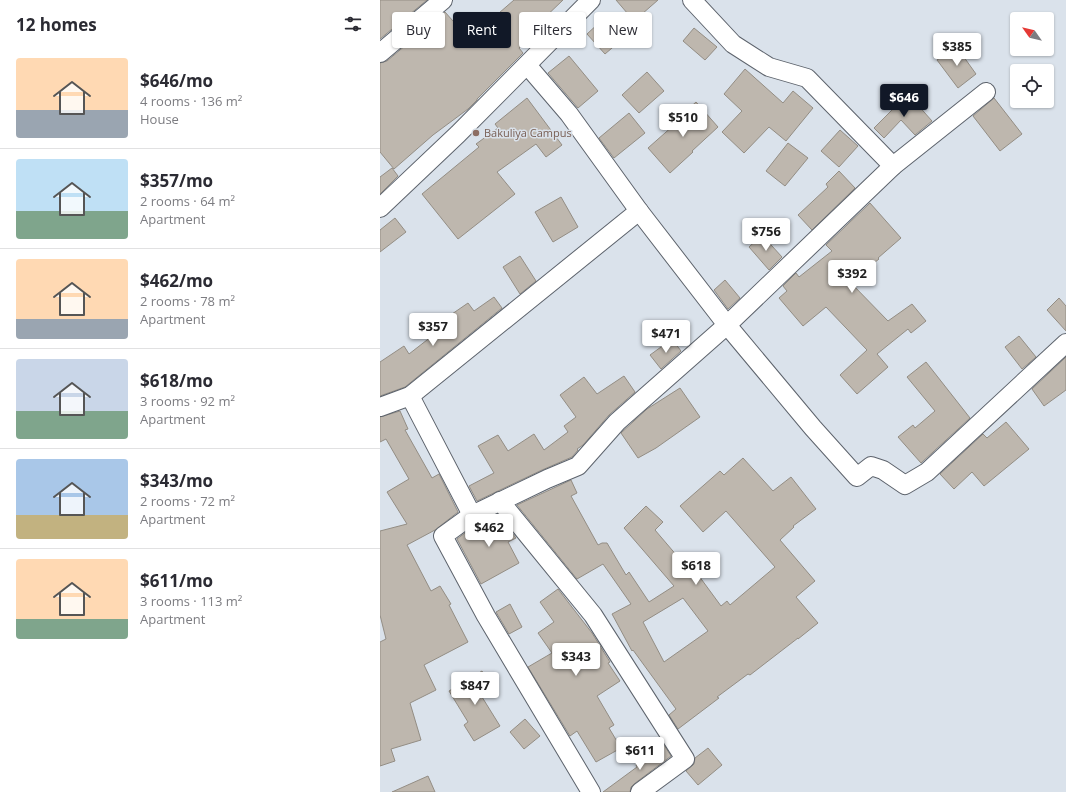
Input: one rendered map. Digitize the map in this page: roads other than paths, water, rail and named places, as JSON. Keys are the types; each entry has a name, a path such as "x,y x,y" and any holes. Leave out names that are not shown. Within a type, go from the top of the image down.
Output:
{"street":[{"path":"380,53 443,0"},
{"path":"380,208 458,134 590,0"},
{"path":"692,0 733,44 769,67 807,78 893,166"},
{"path":"527,65 568,114 639,211 727,325 813,428 857,477 870,466 883,470 905,485 928,472 1066,343"},
{"path":"591,792 486,616 443,536 472,515 578,466 617,422 727,325 893,166 986,92"},
{"path":"380,407 410,396 639,211"},
{"path":"410,396 472,515"},
{"path":"500,501 593,615 685,759 640,792"}],"place":[{"name":"Bakuliya Campus","path":"476,133"}]}
